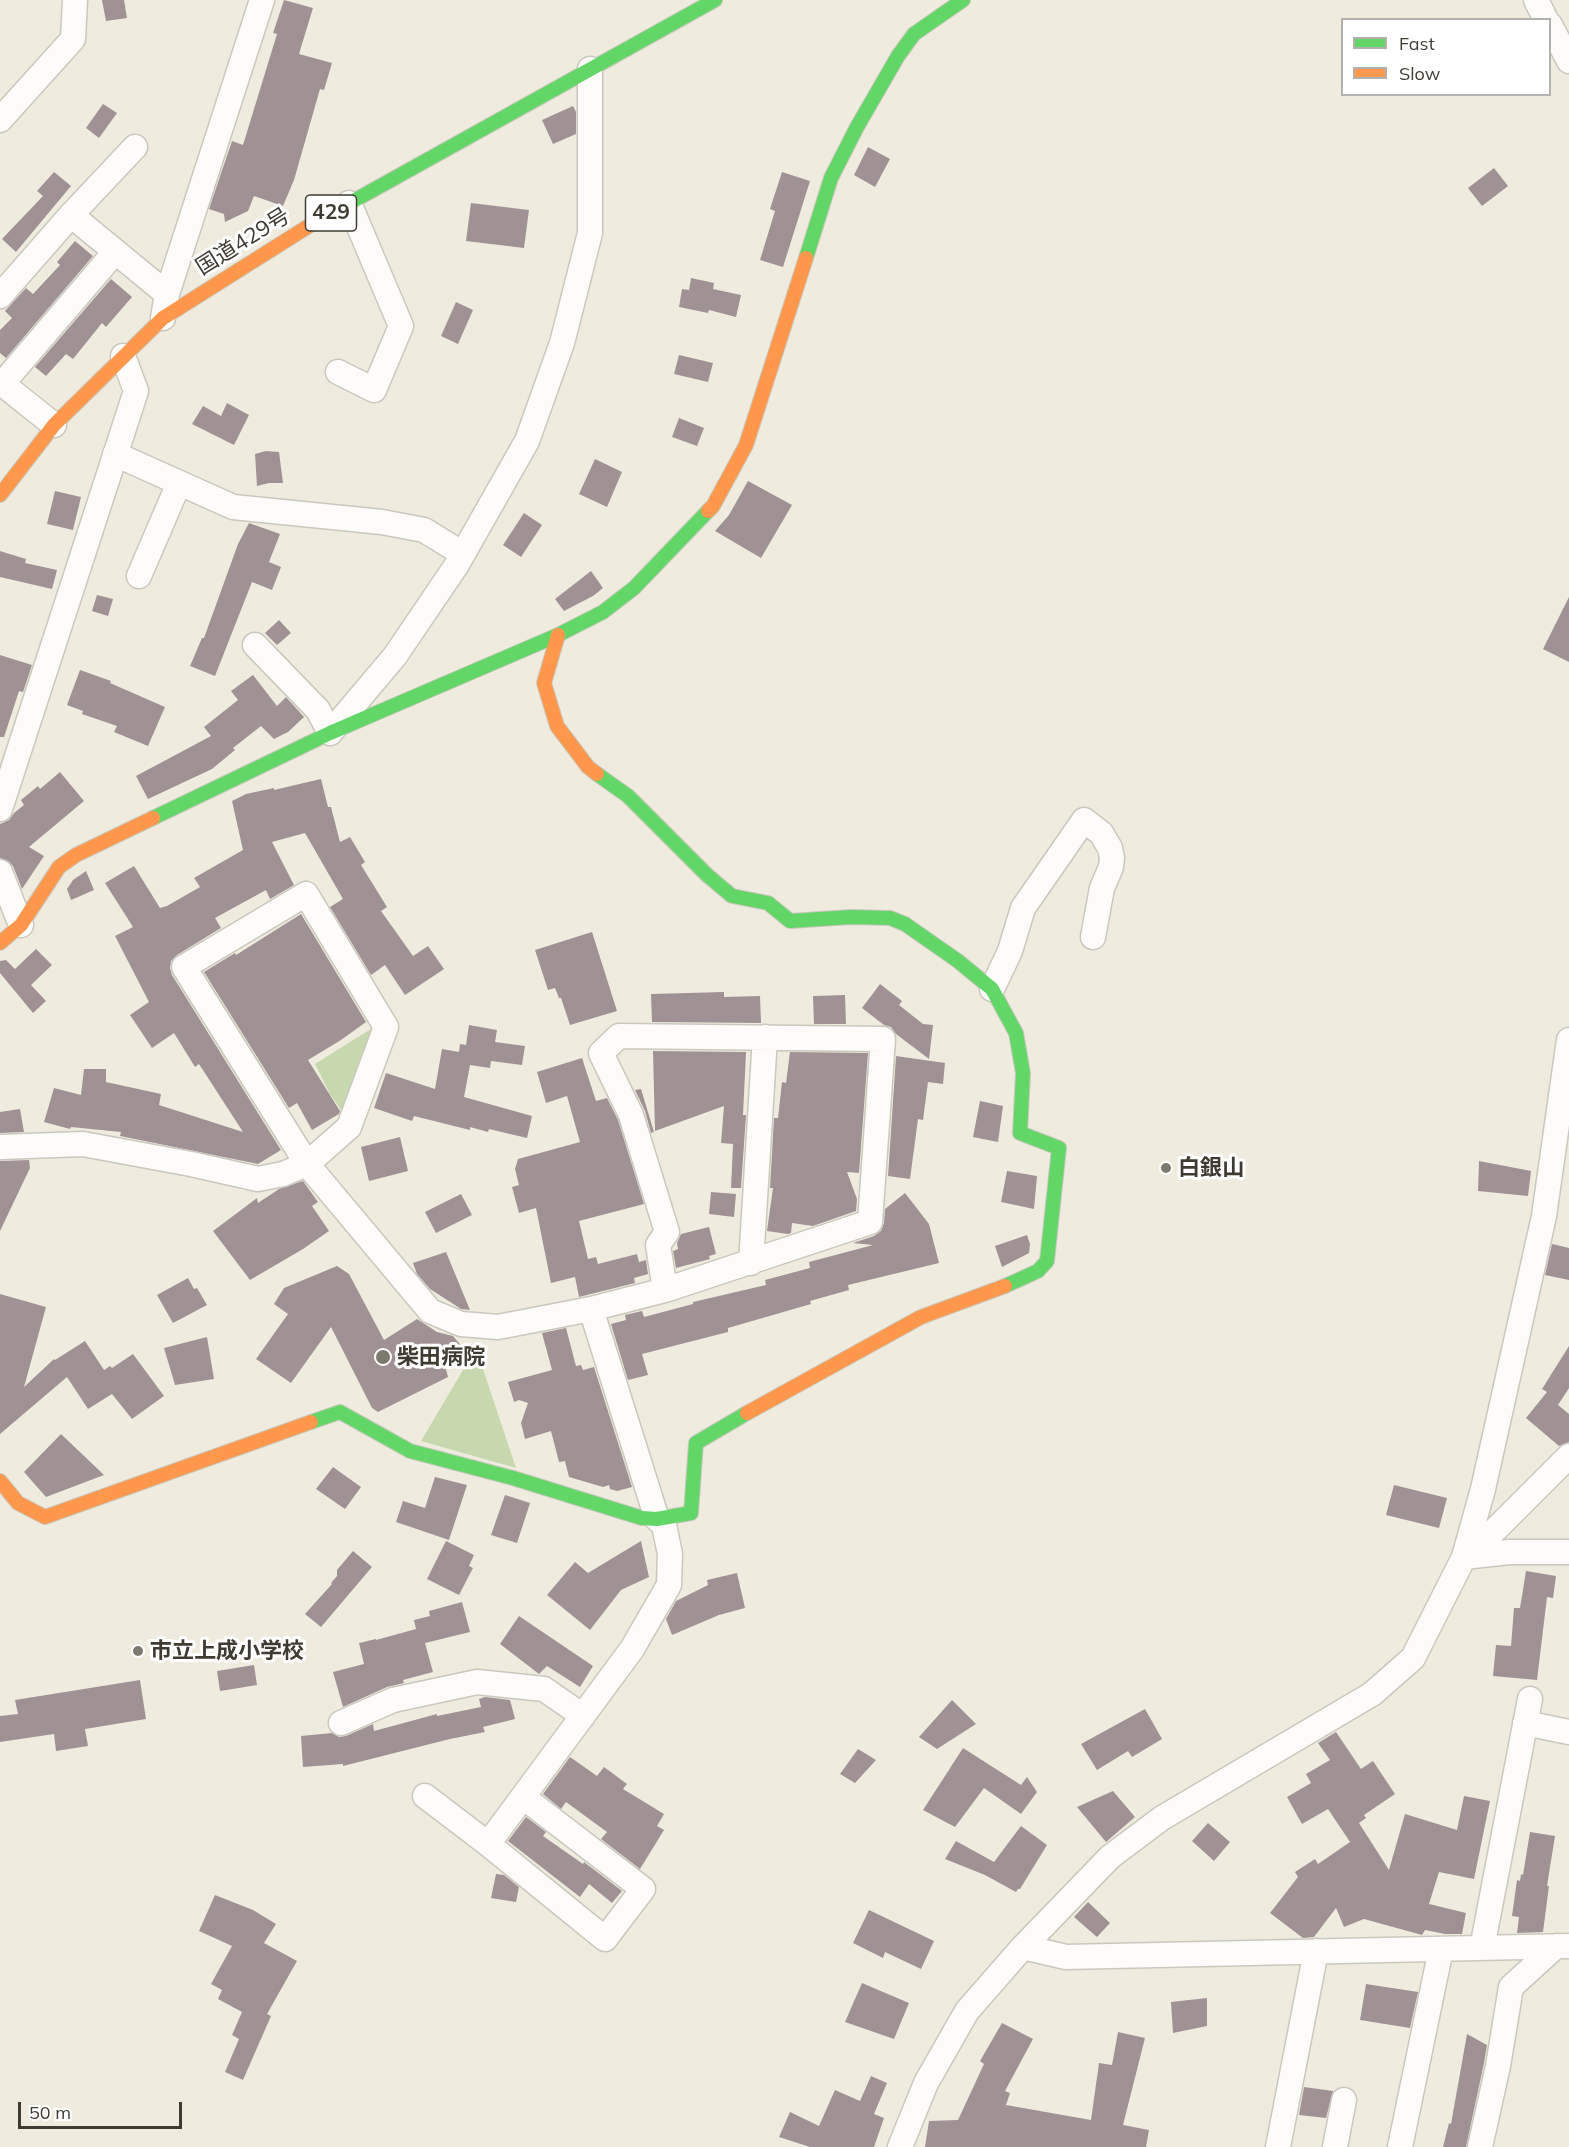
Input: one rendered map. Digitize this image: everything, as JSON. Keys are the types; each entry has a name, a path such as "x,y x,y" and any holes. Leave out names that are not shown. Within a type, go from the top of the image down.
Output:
{"main road":[{"name":"国道429号","path":"0,495 54,425 163,318 293,234 714,0"},
{"path":"0,942 21,925 59,867 76,855 330,733 558,634 603,612 634,588 713,506 746,445 831,178 846,147 898,56 914,34 963,0"},
{"path":"0,1481 18,1503 45,1517 339,1412 410,1451 513,1478 642,1518 657,1520 691,1513 696,1443 921,1317 1017,1282 1038,1271 1047,1261 1059,1148 1020,1133 1023,1073 1016,1033 992,988 905,924 890,918 851,917 790,921 768,903 732,896 707,875 628,796 588,767 557,726 544,683 558,634"}],"street":[{"path":"0,120 73,39 75,0"},
{"path":"163,318 167,294 262,0"},
{"path":"1536,0 1545,18"},
{"path":"1551,27 1569,61"},
{"path":"255,645 318,710 330,733 395,656 463,554 527,441 562,343 590,233 590,69"},
{"path":"0,296 71,214 135,147"},
{"path":"338,372 374,390 401,326 349,203"},
{"path":"71,214 167,294"},
{"path":"54,425 1,383 115,252"},
{"path":"0,809 136,391 123,356"},
{"path":"115,454 233,507 382,522 424,530 463,554"},
{"path":"139,576 179,483"},
{"path":"992,988 1010,951 1023,908 1084,820 1101,833 1110,848 1112,858 1111,867 1102,888 1093,937"},
{"path":"0,872 21,925"},
{"path":"0,1148 83,1144 258,1179 283,1174 307,1164 349,1127 386,1027 306,894 184,967 307,1164 430,1311 461,1324 498,1327 665,1290 870,1222 883,1039 619,1036 601,1053 631,1115 667,1232 658,1245 665,1290"},
{"path":"751,1263 765,1037"},
{"path":"900,2147 926,2083 967,2011 1023,1947 1110,1857 1162,1818 1372,1694 1413,1658 1464,1557 1483,1488 1544,1216 1569,1040"},
{"path":"488,1844 632,1649 669,1585 670,1554 664,1525 657,1520 591,1308"},
{"path":"1464,1557 1492,1533 1569,1456"},
{"path":"1464,1557 1509,1552 1569,1552"},
{"path":"341,1724 393,1700 477,1682 544,1689 583,1716"},
{"path":"1482,1948 1527,1711 1569,1732"},
{"path":"425,1796 605,1939 643,1889 523,1797"},
{"path":"1023,1947 1066,1957 1562,1946"},
{"path":"1480,2147 1498,2066 1511,1987 1562,1946"},
{"path":"1400,2147 1441,1949"},
{"path":"1278,2147 1316,1951"},
{"path":"1335,2147 1344,2100"}],"green space":[{"path":"374,1027 344,1114 330,1094 315,1064"},
{"path":"476,1348 516,1468 421,1441"}],"building":[{"path":"102,0 124,0 127,18 106,21"},
{"path":"284,0 313,8 299,54 332,63 324,90 320,89 294,180 283,206 254,196 248,211 225,222 224,214 209,209 232,141 243,145 277,34 273,33"},
{"path":"103,104 117,113 99,138 86,128"},
{"path":"573,106 576,112 576,134 553,144 542,120"},
{"path":"868,147 890,159 875,187 854,175"},
{"path":"1494,168 1508,186 1482,206 1468,188"},
{"path":"54,172 71,186 16,252 2,239 43,196 37,191"},
{"path":"782,172 810,181 783,267 760,260 775,211 770,209"},
{"path":"471,203 529,210 524,248 466,241"},
{"path":"75,241 93,256 6,358 0,353 0,330 12,318 5,311 26,288 33,294 60,265 57,262"},
{"path":"691,278 714,283 713,289 741,295 736,317 709,310 708,313 679,307 682,289 689,290"},
{"path":"111,279 132,297 106,327 102,323 73,359 66,354 46,376 35,367"},
{"path":"456,302 473,310 458,344 441,336"},
{"path":"679,355 713,363 708,382 674,374"},
{"path":"227,403 249,415 234,445 192,424 203,406 221,416"},
{"path":"679,418 704,428 697,446 672,437"},
{"path":"266,451 279,452 283,483 257,486 255,454"},
{"path":"595,459 622,472 607,507 579,494"},
{"path":"748,481 792,505 761,558 715,531 729,515"},
{"path":"55,491 81,497 73,530 47,524"},
{"path":"524,513 542,525 521,557 503,545"},
{"path":"249,523 280,534 269,562 281,567 272,590 252,582 215,676 190,666 204,638 238,544"},
{"path":"0,551 26,559 25,563 57,570 52,589 0,577"},
{"path":"591,571 603,588 593,596 564,611 555,599"},
{"path":"97,595 113,599 108,616 92,611"},
{"path":"1569,597 1569,662 1543,649"},
{"path":"279,620 291,633 277,645 265,633"},
{"path":"0,655 32,665 23,692 19,691 4,737 0,737"},
{"path":"80,670 111,681 110,683 165,707 148,746 114,732 117,726 82,714 83,711 67,705"},
{"path":"253,675 277,706 286,697 304,717 288,732 274,739 261,726 233,748 235,750 212,769 148,799 136,776 211,736 204,727 238,700 231,691"},
{"path":"60,772 84,801 29,847 44,856 22,889 13,866 0,858 0,824 9,820 24,805 21,800 38,786 40,789"},
{"path":"321,779 340,842 350,837 365,862 361,865 387,907 381,911 413,956 428,946 444,969 405,995 385,965 371,975 330,907 343,899 305,833 272,842 294,885 270,899 266,890 215,918 221,928 177,955 171,961 170,968 172,975 281,1150 258,1164 120,1136 121,1132 71,1127 70,1129 44,1122 54,1088 81,1095 84,1069 106,1069 106,1082 161,1094 159,1105 243,1132 199,1064 195,1067 174,1033 152,1048 130,1015 149,1002 115,936 133,927 105,883 134,866 160,908 167,906 200,887 194,878 243,850 232,801 246,794"},
{"path":"86,871 94,890 71,900 67,889 73,880"},
{"path":"301,914 366,1022 308,1060 340,1111 339,1114 312,1130 297,1103 289,1108 204,972 235,953 236,955"},
{"path":"592,932 617,1011 570,1025 561,998 555,988 548,990 535,950"},
{"path":"36,949 52,965 31,985 46,1001 33,1013 0,973 0,961 6,960 15,969"},
{"path":"880,984 902,1001 899,1005 923,1024 933,1025 929,1059 896,1034 891,1027 884,1025 862,1008"},
{"path":"724,992 724,997 760,996 761,1023 652,1022 651,994"},
{"path":"845,995 846,1024 814,1024 813,996"},
{"path":"469,1025 497,1030 495,1042 525,1046 522,1065 491,1061 490,1068 470,1065 464,1097 532,1116 527,1138 489,1129 488,1132 470,1127 470,1130 414,1116 412,1121 374,1108 386,1073 435,1089 442,1049 459,1052 460,1044 466,1045"},
{"path":"653,1051 746,1052 743,1115 746,1115 741,1188 731,1188 733,1144 721,1143 724,1106 655,1131"},
{"path":"790,1052 868,1053 859,1173 847,1172 857,1199 856,1211 813,1226 792,1223 791,1233 788,1234 767,1231 773,1188 770,1188 774,1118 778,1118 782,1082 786,1083"},
{"path":"896,1056 945,1063 943,1084 928,1082 923,1120 918,1119 910,1179 888,1176"},
{"path":"582,1058 596,1101 607,1098 618,1120 644,1204 579,1221 588,1259 596,1257 598,1264 637,1254 639,1262 646,1260 648,1274 634,1278 635,1283 579,1297 575,1277 551,1283 536,1208 519,1213 512,1187 519,1185 515,1169 518,1159 580,1142 567,1096 546,1103 537,1072"},
{"path":"641,1089 654,1132 651,1133 645,1111 635,1090"},
{"path":"980,1101 1003,1106 998,1142 973,1137"},
{"path":"20,1109 24,1132 0,1133 0,1112"},
{"path":"400,1137 408,1171 369,1181 361,1147"},
{"path":"29,1160 30,1168 0,1231 0,1161"},
{"path":"1479,1161 1531,1171 1528,1196 1478,1191"},
{"path":"1007,1171 1037,1176 1034,1209 1001,1202"},
{"path":"303,1181 318,1202 312,1206 329,1231 250,1280 213,1231 257,1198 258,1203 279,1189"},
{"path":"711,1192 736,1194 734,1217 709,1214"},
{"path":"905,1193 929,1224 939,1263 848,1285 849,1290 810,1301 811,1304 728,1328 728,1332 642,1354 648,1375 628,1380 611,1324 626,1320 625,1315 642,1311 644,1317 693,1304 693,1302 766,1285 765,1280 810,1268 809,1262 873,1245 853,1243 874,1236 881,1231 885,1209"},
{"path":"461,1194 472,1215 436,1233 425,1212"},
{"path":"709,1227 716,1254 709,1256 710,1259 676,1268 673,1251 678,1249 677,1243 681,1234"},
{"path":"1027,1235 1030,1244 1029,1253 1002,1267 995,1246"},
{"path":"1552,1244 1569,1248 1569,1280 1545,1275"},
{"path":"446,1252 470,1310 461,1309 430,1289 417,1274 413,1263"},
{"path":"337,1266 349,1274 384,1340 417,1319 437,1332 453,1336 464,1349 443,1358 448,1377 378,1412 372,1408 331,1327 291,1383 256,1359 288,1314 274,1304 284,1288"},
{"path":"188,1278 207,1305 173,1323 157,1295"},
{"path":"0,1294 46,1307 24,1387 54,1359 85,1341 104,1370 110,1366 112,1368 133,1354 164,1396 132,1419 112,1394 88,1409 67,1377 0,1434"},
{"path":"566,1328 576,1366 581,1365 583,1370 594,1367 632,1487 617,1491 610,1489 609,1485 603,1487 569,1477 565,1461 559,1462 551,1431 525,1439 521,1423 528,1403 519,1400 514,1402 508,1382 552,1370 542,1333"},
{"path":"207,1337 214,1379 175,1385 164,1348"},
{"path":"1569,1346 1569,1388 1558,1405 1569,1414 1569,1442 1559,1446 1526,1418 1547,1392 1542,1389"},
{"path":"61,1434 104,1475 46,1497 24,1472"},
{"path":"333,1467 361,1487 345,1509 316,1489"},
{"path":"435,1477 467,1485 449,1540 396,1522 403,1501 425,1508"},
{"path":"1394,1485 1447,1498 1439,1528 1386,1515"},
{"path":"505,1495 530,1503 517,1543 491,1535"},
{"path":"446,1541 474,1555 469,1566 473,1568 459,1595 427,1579"},
{"path":"641,1541 649,1577 621,1590 590,1630 547,1595 575,1562 588,1573"},
{"path":"353,1551 372,1567 321,1627 305,1614 332,1584 337,1576 337,1570"},
{"path":"1526,1571 1556,1576 1553,1598 1547,1597 1537,1680 1493,1676 1496,1645 1511,1646 1514,1608 1520,1608"},
{"path":"737,1573 745,1608 719,1615 672,1635 666,1619 676,1601 708,1585 707,1580"},
{"path":"462,1602 470,1632 425,1643 433,1672 403,1680 404,1683 387,1687 343,1707 333,1672 364,1664 359,1643 416,1629 414,1620 430,1616 429,1611"},
{"path":"519,1616 593,1666 580,1687 547,1666 539,1674 500,1644"},
{"path":"254,1665 257,1685 220,1691 217,1671"},
{"path":"140,1680 146,1719 85,1729 88,1746 56,1751 54,1734 0,1742 0,1716 18,1714 15,1700"},
{"path":"485,1697 510,1700 515,1719 483,1727 485,1732 343,1766 343,1764 303,1767 301,1736 332,1733 339,1737 346,1736 373,1724 374,1731 437,1714 437,1716 481,1707 479,1699"},
{"path":"952,1700 976,1724 937,1749 919,1737"},
{"path":"1145,1709 1162,1739 1132,1757 1128,1751 1097,1770 1081,1744"},
{"path":"1336,1732 1361,1769 1373,1761 1395,1794 1364,1815 1366,1818 1359,1823 1389,1870 1405,1814 1457,1830 1464,1796 1490,1801 1474,1879 1439,1872 1429,1904 1466,1913 1462,1934 1445,1934 1425,1930 1422,1935 1364,1919 1344,1927 1336,1908 1314,1937 1303,1938 1270,1913 1298,1877 1295,1872 1315,1859 1318,1864 1350,1842 1328,1809 1302,1824 1287,1797 1311,1783 1306,1774 1330,1760 1318,1743"},
{"path":"963,1748 1021,1785 1027,1777 1037,1792 1021,1814 984,1788 955,1827 923,1810"},
{"path":"858,1749 876,1760 855,1783 840,1774"},
{"path":"570,1757 597,1776 604,1767 627,1784 623,1789 664,1814 657,1826 664,1830 640,1869 601,1839 607,1832 566,1802 561,1809 543,1794"},
{"path":"1113,1791 1135,1817 1106,1842 1077,1807"},
{"path":"526,1817 546,1832 543,1836 583,1864 584,1862 622,1891 612,1903 589,1884 580,1897 508,1841"},
{"path":"1208,1823 1230,1842 1214,1861 1192,1841"},
{"path":"1021,1826 1047,1845 1016,1892 985,1875 945,1859 956,1841 994,1862"},
{"path":"1530,1832 1555,1836 1547,1886 1549,1886 1543,1932 1517,1933 1519,1917 1512,1916 1517,1880 1520,1881 1521,1874 1523,1875"},
{"path":"496,1874 504,1875 519,1887 516,1902 491,1898"},
{"path":"215,1895 253,1910 276,1924 264,1943 297,1961 267,2014 271,2016 243,2080 225,2072 239,2039 232,2035 242,2012 218,1999 222,1990 211,1984 232,1946 199,1931"},
{"path":"1088,1902 1110,1923 1097,1937 1074,1917"},
{"path":"869,1910 934,1941 921,1969 885,1952 883,1958 853,1943"},
{"path":"862,1983 909,2003 894,2039 845,2022"},
{"path":"1366,1984 1418,1992 1410,2028 1360,2020"},
{"path":"1207,1998 1207,2026 1173,2033 1171,2002"},
{"path":"1002,2023 1033,2039 1005,2091 1010,2093 1006,2105 1091,2120 1099,2063 1112,2065 1118,2032 1145,2038 1123,2125 1149,2130 1146,2147 925,2147 929,2121 958,2120 984,2064 980,2061"},
{"path":"1467,2034 1487,2045 1484,2063 1466,2147 1443,2147 1449,2123 1451,2124"},
{"path":"871,2076 887,2083 874,2114 884,2118 874,2147 810,2147 779,2137 790,2112 819,2126 835,2090 860,2101"},
{"path":"1304,2087 1333,2091 1326,2118 1299,2115"}],"traffic: fast":[{"path":"312,224 715,0"},
{"path":"806,258 831,178 898,56 914,34 963,0"},
{"path":"153,818 330,733 558,635 603,612 634,588 708,511"},
{"path":"597,774 628,796 707,875 732,896 768,903 790,921 851,917 890,918 905,924 958,961 992,989 1016,1033 1023,1073 1020,1133 1059,1148 1047,1261 1038,1271 1005,1286"},
{"path":"311,1422 340,1412 410,1451 513,1478 642,1518 657,1519 691,1513 696,1443 747,1413"}],"traffic: slow":[{"path":"0,495 54,425 163,318 312,224"},
{"path":"708,511 713,506 746,445 806,258"},
{"path":"558,635 544,683 557,726 588,767 597,774"},
{"path":"0,943 21,925 59,867 76,855 153,818"},
{"path":"747,1413 921,1317 1005,1286"},
{"path":"0,1481 18,1503 45,1517 311,1422"}],"place":[{"name":"白銀山","path":"1166,1168"},
{"name":"柴田病院","path":"383,1357"},
{"name":"市立上成小学校","path":"138,1651"}]}
